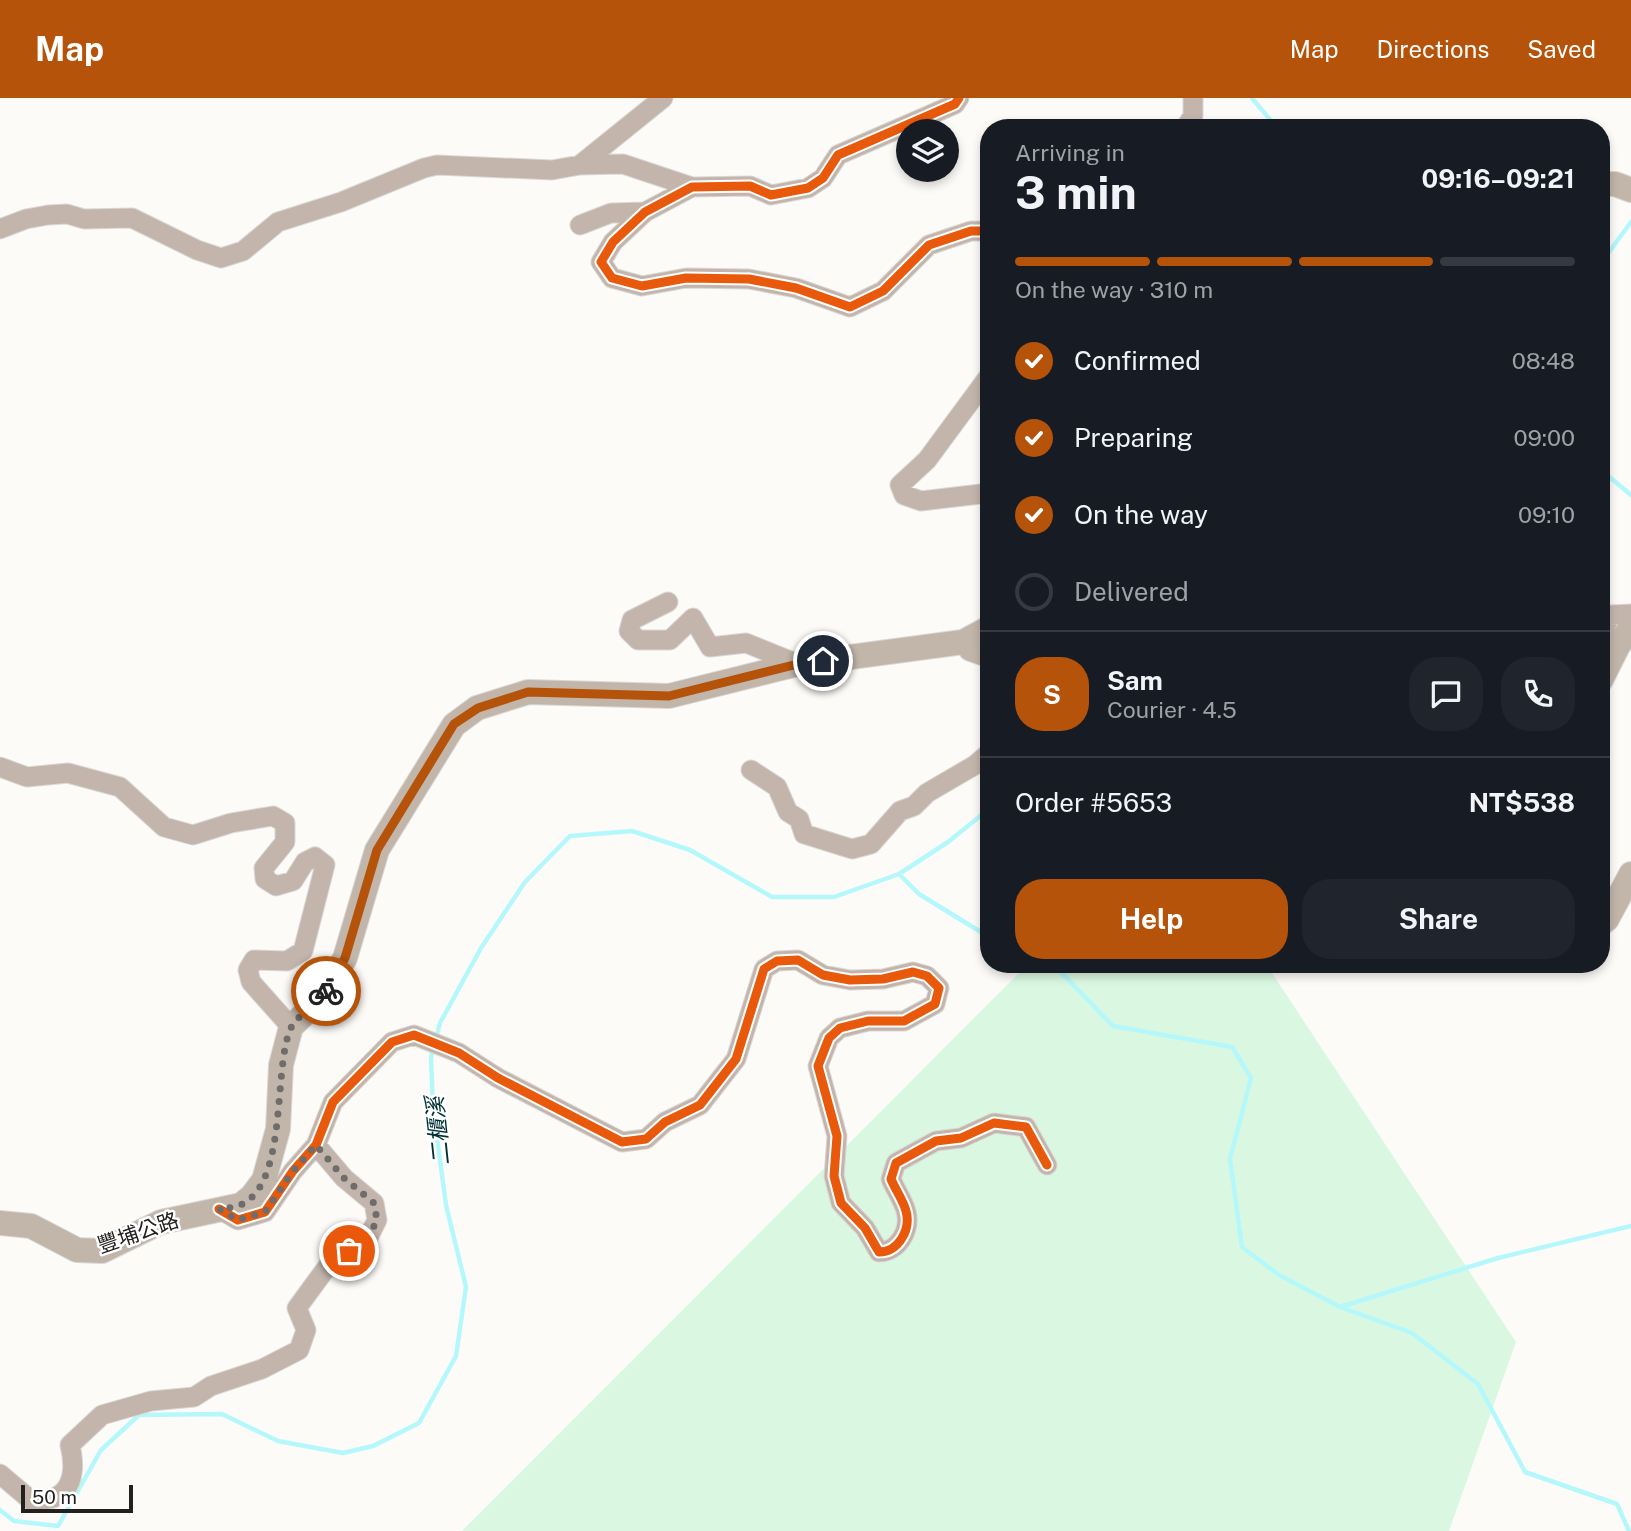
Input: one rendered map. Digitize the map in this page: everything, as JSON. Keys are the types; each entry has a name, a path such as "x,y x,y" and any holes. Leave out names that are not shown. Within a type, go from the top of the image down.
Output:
{"main road":[{"path":"1610,662 1631,627"},
{"path":"290,1027 324,995 345,958 377,850 454,724 478,708 528,692 669,696 798,664 963,642 980,633"},
{"path":"1610,913 1631,874"},
{"name":"豐埔公路","path":"0,1223 31,1226 78,1250 102,1251 161,1222 241,1205 264,1180 278,1129 281,1065 290,1027"}],"street":[{"path":"580,165 663,98"},
{"path":"0,229 26,219 48,215 67,214 85,219 132,218 197,250 221,258 243,251 278,222 341,202 437,165 552,170 580,165 623,164 692,187 750,186 771,195 808,188 822,178 838,155 954,104 959,98"},
{"path":"1191,119 1193,98"},
{"path":"692,187 645,212 613,242 601,262 612,278 642,286 686,278 749,279 796,288 850,306 883,291 929,245 971,231 980,232"},
{"path":"580,225 611,213 645,212"},
{"path":"980,388 927,460 900,485 904,495 921,501 980,494"},
{"path":"668,601 632,620 629,631 638,640 670,640 692,618 710,647 746,643 798,664"},
{"path":"1610,618 1611,615 1631,614"},
{"path":"963,642 969,651 980,655"},
{"path":"751,771 777,787 788,812 799,819 804,834 852,849 871,844 900,811 914,806 927,793 980,760"},
{"path":"0,767 27,777 68,773 120,787 164,827 193,835 231,823 273,816 285,823 285,842 264,868 265,879 276,886 293,881 305,862 315,857 325,864 303,951 287,961 254,960 248,970 251,982 290,1027"},
{"path":"219,1209 238,1220 265,1212 293,1171 316,1145 333,1102 392,1042 414,1035 459,1053 498,1078 622,1142 646,1139 665,1122 700,1105 736,1059 764,969 776,961 798,960 823,975 850,980 883,979 913,972 927,976 939,988 935,1004 904,1021 867,1021 840,1028 829,1038 818,1066 837,1136 834,1176 841,1203 865,1228 879,1252 888,1252 897,1247 903,1236 907,1213 891,1179 896,1163 936,1142 961,1138 994,1123 1026,1127 1047,1165"},
{"path":"0,1474 33,1502 58,1496 69,1483 74,1465 70,1445 102,1415 152,1401 194,1397 211,1386 262,1369 299,1350 306,1330 297,1308 330,1263 368,1238 377,1220 374,1203 344,1178 316,1145"}],"green space":[{"path":"1019,973 1272,973 1516,1342 1449,1531 462,1531"}],"waterway":[{"path":"1252,98 1270,119"},
{"name":"二櫃溪","path":"1610,251 1631,222"},
{"path":"1610,478 1631,495"},
{"name":"二櫃溪","path":"436,1039 440,1023 481,948 525,882 570,836 632,831 690,850 772,897 834,897 899,874 948,842 980,816"},
{"path":"899,874 919,894 980,931"},
{"path":"1062,973 1113,1026 1232,1047 1251,1078 1230,1159 1242,1247 1279,1275 1340,1307 1498,1258 1631,1226"},
{"name":"二櫃溪","path":"0,1510 14,1521 58,1526 101,1450 139,1415 222,1414 278,1441 343,1453 373,1446 419,1423 456,1356 466,1287 446,1205 433,1108 433,1047"},
{"path":"1340,1307 1412,1333 1478,1384 1525,1472 1617,1504 1629,1531"}],"cycle path":[{"path":"959,98 955,104 838,155 823,178 808,188 771,195 750,186 692,187 645,212 613,242 601,262 612,278 642,286 686,278 749,279 796,288 850,307 883,291 929,245 971,231 980,231"},
{"path":"219,1209 238,1220 265,1212 293,1171 316,1145 333,1102 392,1042 414,1035 459,1053 498,1078 622,1142 646,1139 665,1122 700,1105 736,1059 764,969 777,961 798,960 823,975 850,980 883,979 913,972 927,976 939,988 935,1004 904,1021 868,1021 840,1028 829,1038 818,1066 837,1136 834,1176 841,1203 865,1228 879,1252 898,1244 907,1225 905,1207 891,1179 896,1163 936,1141 961,1138 994,1123 1026,1127 1047,1165"}],"way so far":[{"path":"326,991 290,1027 281,1065 278,1129 264,1180 241,1205 219,1209 238,1220 265,1212 293,1171 316,1145 344,1178 374,1203 377,1220 368,1238 349,1251"}],"route":[{"path":"326,991 345,958 377,850 454,724 478,708 528,692 669,696 798,664 823,661"}]}
